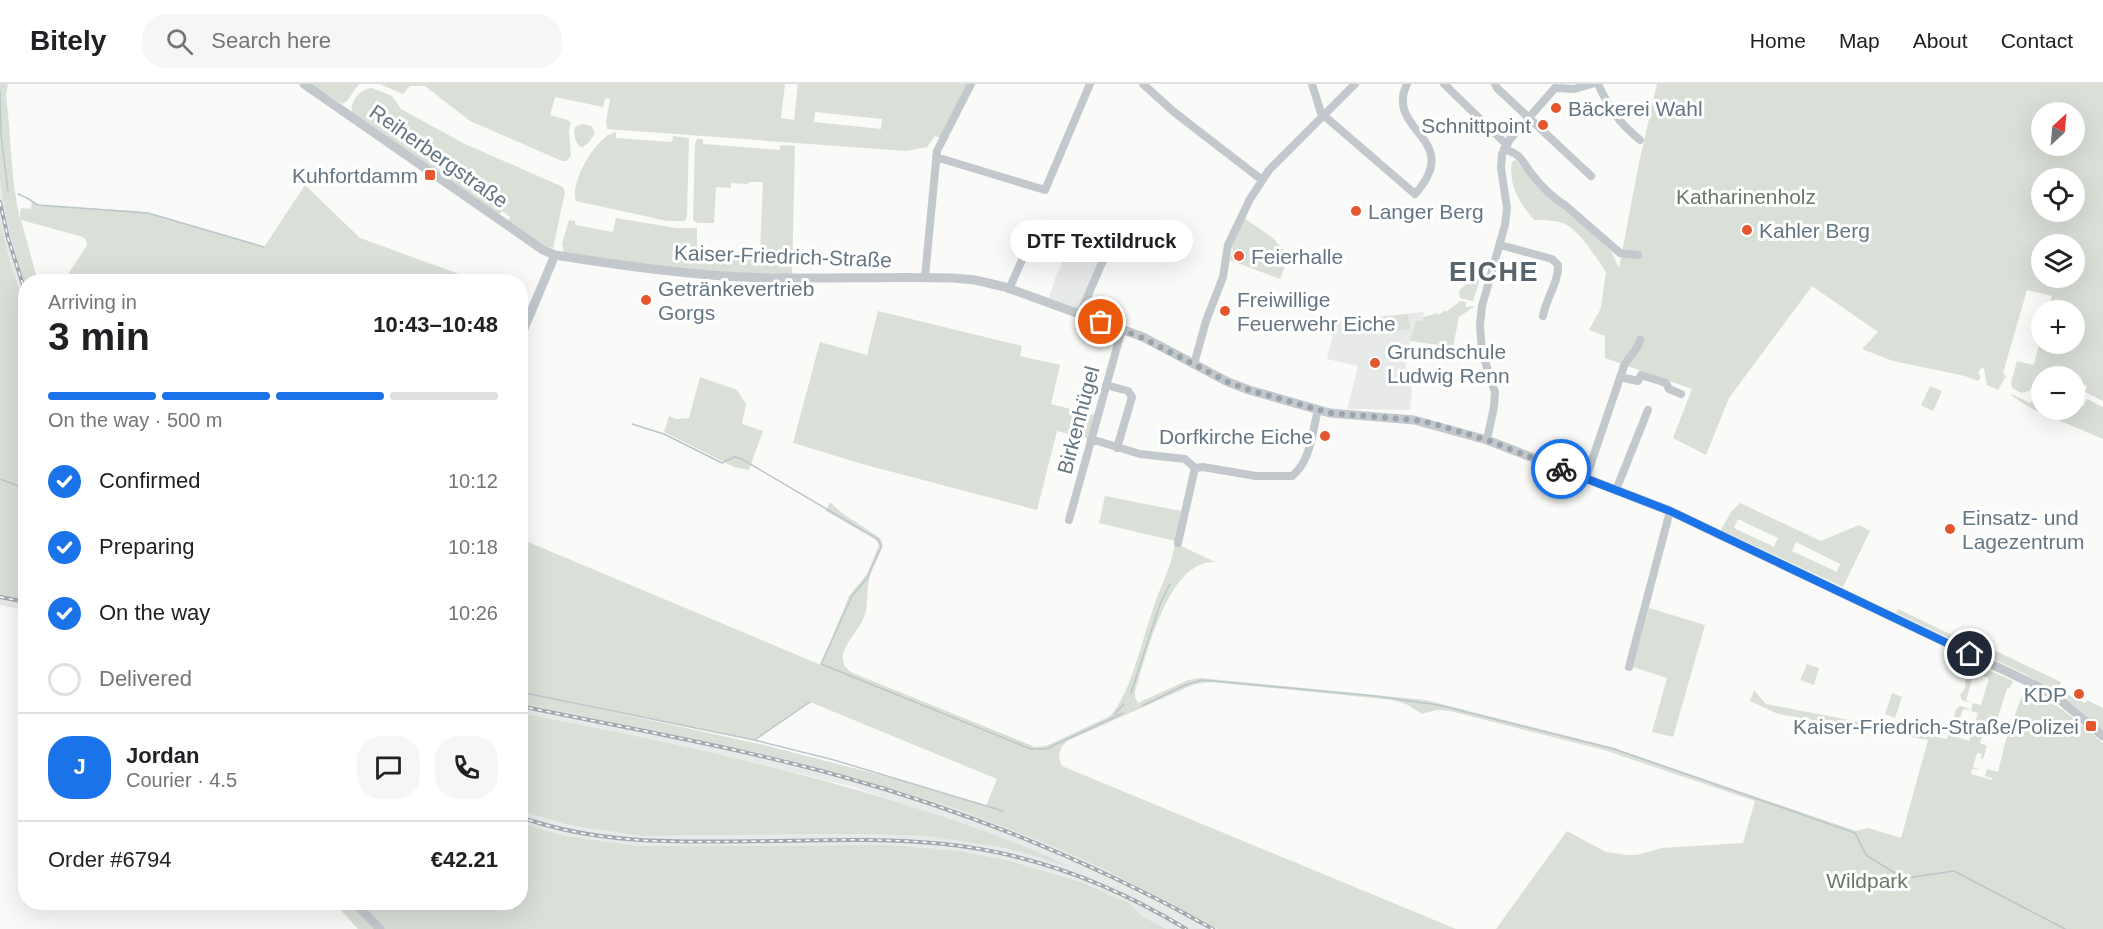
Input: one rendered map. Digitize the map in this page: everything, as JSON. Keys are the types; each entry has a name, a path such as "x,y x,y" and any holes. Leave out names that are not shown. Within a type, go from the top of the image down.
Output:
{"street":[{"name":"Reiherbergstraße","path":"304,84 543,250 555,255"},
{"path":"925,277 937,151 971,84"},
{"path":"936,157 1045,190 1090,84"},
{"path":"1143,84 1174,112 1262,180"},
{"path":"1312,84 1323,115 1415,194 1430,173 1433,157 1430,148 1404,113 1402,96 1407,84"},
{"path":"1194,364 1206,321 1223,277 1228,245 1262,180 1354,84"},
{"path":"1444,84 1505,146 1518,154 1531,173 1557,200 1620,254 1638,255"},
{"path":"1495,84 1528,119 1591,176"},
{"path":"1487,440 1495,392 1482,352 1480,325 1482,306 1505,225 1507,208 1501,168 1505,146 1555,86 1574,89 1592,84"},
{"path":"1598,84 1606,102 1621,125 1640,140"},
{"path":"1080,314 1116,230"},
{"path":"1010,289 1031,240"},
{"path":"1500,245 1552,259 1558,265 1559,273 1545,303 1543,316"},
{"name":"Kaiser-Friedrich-Straße","path":"555,255 667,271 741,277 963,278 1010,289 1143,338 1228,382 1249,390 1330,413 1414,420 1487,440 1670,511 2037,686 2059,699 2103,736"},
{"path":"528,319 555,255"},
{"name":"Birkenhügel","path":"1070,520 1122,330"},
{"path":"1586,478 1620,377 1629,356 1638,349 1640,340"},
{"path":"1620,377 1638,381 1641,375 1666,382 1669,389 1681,394"},
{"path":"1106,385 1128,392 1132,397 1117,448"},
{"path":"1091,439 1140,454 1185,459 1195,468 1203,467 1256,476 1293,476 1300,470 1306,459 1318,410"},
{"path":"1616,490 1647,410"},
{"path":"1179,543 1195,468"},
{"path":"1629,667 1670,511"},
{"path":"362,910 380,929"}],"shaded area":[{"path":"0,174 6,218 22,274 18,274 18,285 11,264 0,221"},
{"path":"1077,228 1109,238 1079,309 1049,298"},
{"name":"Grundschule Ludwig Renn","path":"1424,312 1422,321 1416,322 1405,360 1407,382 1412,390 1410,410 1347,409 1358,366 1327,359 1336,321"},
{"path":"0,595 18,599 18,609 0,605"},
{"path":"528,704 750,751 855,778 954,808 1057,848 1108,871 1218,929 1167,929 1143,917 1129,903 1081,882 1007,860 960,851 855,845 640,846 566,836 528,825 528,813 568,825 641,836 854,834 927,836 1010,849 1064,865 1008,840 853,787 748,761 528,714"}],"green space":[{"path":"0,84 8,84 6,95 20,219 22,208 31,209 32,201 38,205 136,211 264,247 305,185 360,238 459,274 68,274 87,245 86,240 83,237 21,220 36,274 22,274 10,231 0,177"},
{"path":"311,84 359,84 347,101 342,104"},
{"path":"380,84 785,84 781,118 794,120 798,84 967,84 940,138 935,136 927,147 906,151 607,129 610,99 605,98 603,107 555,97 550,115 571,123 569,130 571,156 566,161 470,121 425,86 410,86 403,94","holes":["815,112 882,119 881,129 814,122"]},
{"name":"Katharinenholz","path":"1657,84 2103,84 2103,401 2085,392 2087,386 2085,385 2085,366 2031,366 2029,391 2021,393 2012,388 2011,382 2017,361 2034,365 2037,354 2085,354 2085,300 2051,300 2052,296 2027,290 2003,373 2006,376 1998,390 1987,385 1984,368 1978,373 1981,377 1978,381 1965,376 1893,361 1862,349 1878,332 1812,286 1729,398 1706,455 1673,438 1692,389 1605,358 1605,336 1589,330 1601,308 1606,272 1578,234 1567,225 1534,220 1524,207 1514,186 1512,162 1516,160 1559,206 1577,219 1611,251 1619,268"},
{"path":"372,88 392,96 401,109 465,144 563,187 565,192 553,248 543,246 508,221 510,217 502,211 499,215 352,112 357,96"},
{"path":"582,124 591,126 595,133 583,147 579,146 574,132 575,127"},
{"path":"616,132 616,138 672,142 673,136 689,138 685,221 667,221 576,201 576,183 586,161 600,142"},
{"path":"697,139 703,139 703,144 780,150 780,145 795,146 792,276 678,270 564,253 562,244 569,220 575,221 575,225 613,232 616,218 676,228 697,228 697,251 760,253 763,182 731,183 731,188 716,187 714,223 697,223 693,220 695,143"},
{"path":"1244,218 1273,238 1289,256 1280,279 1230,260 1232,246"},
{"path":"0,221 18,285 18,599 0,595"},
{"path":"1481,276 1473,301 1460,298 1459,291 1467,283"},
{"path":"1460,301 1466,302 1466,307 1475,306 1459,317 1453,347 1410,341 1416,321 1422,321 1423,317 1438,313 1439,315 1445,310 1446,312"},
{"path":"878,311 1022,346 1020,356 1060,365 1051,404 1097,416 1091,439 1057,431 1037,510 866,465 793,443 820,342 867,355"},
{"path":"1408,314 1410,329 1382,333 1380,317"},
{"path":"700,377 737,390 746,404 742,424 763,431 749,470 734,467 664,432 669,416 676,419 689,418"},
{"path":"1930,386 1942,391 1933,411 1921,405"},
{"path":"2011,394 2031,402 2031,408"},
{"path":"2087,399 2103,407 2103,439 2058,420 2085,420"},
{"path":"1105,496 1181,511 1175,541 1099,523"},
{"name":"Wildpark","path":"830,502 842,513 880,538 883,545 869,580 864,617 843,654 843,663 846,668 853,673 1035,747 1046,746 1110,716 1117,706 1135,666 1175,543 1215,562 1199,565 1184,576 1172,593 1146,656 1135,692 1138,703 1188,680 1201,678 1426,700 1611,747 1856,831 1868,828 1901,838 1928,740 1778,714 1750,701 1754,690 1766,704 1947,739 1956,709 1960,706 1969,710 1963,709 1954,736 1969,741 1978,713 1971,711 1973,703 1981,705 1989,678 1974,673 1966,700 1970,703 1962,700 1960,695 1965,687 1965,679 1969,676 1969,670 1973,672 1977,665 2013,681 2007,689 1997,720 1988,717 1980,743 1987,746 1983,759 1981,759 1982,754 1977,753 1973,767 1981,770 1972,769 1971,774 1992,780 1985,776 1987,769 1998,772 2005,743 2025,687 2063,710 2103,743 2103,929 1496,929 1567,831 1606,852 1627,855 1637,855 1662,848 1743,843 1755,801 1604,750 1450,711 1436,710 1422,714 1408,705 1393,700 1212,682 1195,684 1067,741 1059,755 1062,766 1456,929 1218,929 1108,871 1057,848 954,808 855,778 750,751 528,705 528,542 821,665 849,596 867,574 879,545 875,539 826,511","holes":["543,697 754,740 810,702 997,779 986,806 900,780 760,744"]},
{"path":"1740,503 1821,541 1859,525 1870,531 1843,587 1721,530 1731,512","holes":["1738,519 1778,538 1774,547 1734,528","1796,542 1840,564 1837,572 1792,551"]},
{"path":"1649,608 1705,625 1673,737 1652,732 1667,678 1633,667"},
{"path":"1898,609 1952,635 1956,632 2061,682 2054,691 2025,674 1896,613"},
{"path":"1807,664 1819,668 1814,685 1800,680"},
{"path":"1892,693 1902,697 1895,718 1885,714"},
{"path":"2068,695 2085,703 2087,700 2103,708 2103,730 2067,699"},
{"path":"528,714 679,745 835,784 987,832 1069,867 1010,849 927,836 854,834 641,836 568,825 528,813"},
{"path":"528,825 566,836 640,846 891,845 960,851 1007,860 1081,882 1129,903 1143,917 1167,929 358,929 340,910 528,910"}],"waterway":[{"path":"0,91 1,134 8,191"},
{"path":"18,194 38,205 148,213 264,247"},
{"path":"632,424 664,434 722,463 734,457 740,458 879,540 881,547 867,578 852,596 821,664 1031,749 1046,749 1123,713"},
{"path":"0,479 18,486"},
{"path":"1131,693 1160,604 1170,584"},
{"path":"1142,706 1185,685 1202,680 1375,696 1438,705 1614,749 1855,833 1866,855 1898,875 1913,877 1954,871 2065,929"},
{"path":"528,694 754,740 834,760 1003,811"},
{"path":"756,739 810,702"},
{"path":"1115,714 1124,704"}],"railway":[{"path":"0,202 20,274"},
{"path":"0,597 18,600"},
{"path":"528,708 761,756 889,790 1031,841 1123,882 1213,929"},
{"path":"528,819 582,833 644,840 708,842 880,840 976,848 1070,873 1129,898 1186,929"}],"way so far":[{"path":"1101,322 1143,338 1228,382 1249,390 1330,413 1431,423 1487,440 1561,469"}],"place":[{"name":"Bäckerei Wahl","path":"1556,108"},
{"name":"Schnittpoint","path":"1543,125"},
{"name":"Kuhfortdamm","path":"430,175"},
{"name":"Langer Berg","path":"1356,211"},
{"name":"Kahler Berg","path":"1747,230"},
{"name":"Feierhalle","path":"1239,256"},
{"name":"Getränkevertrieb Gorgs","path":"646,300"},
{"name":"Freiwillige Feuerwehr Eiche","path":"1225,311"},
{"name":"DTF Textildruck","path":"1101,322"},
{"name":"Grundschule Ludwig Renn","path":"1375,363"},
{"name":"Dorfkirche Eiche","path":"1325,436"},
{"name":"Einsatz- und Lagezentrum","path":"1950,529"},
{"name":"KDP","path":"2079,694"},
{"name":"Kaiser-Friedrich-Straße/Polizei","path":"2091,726"}],"district":[{"name":"EICHE","path":"1494,272"}],"route":[{"path":"1561,469 1670,511 1970,654"}]}
